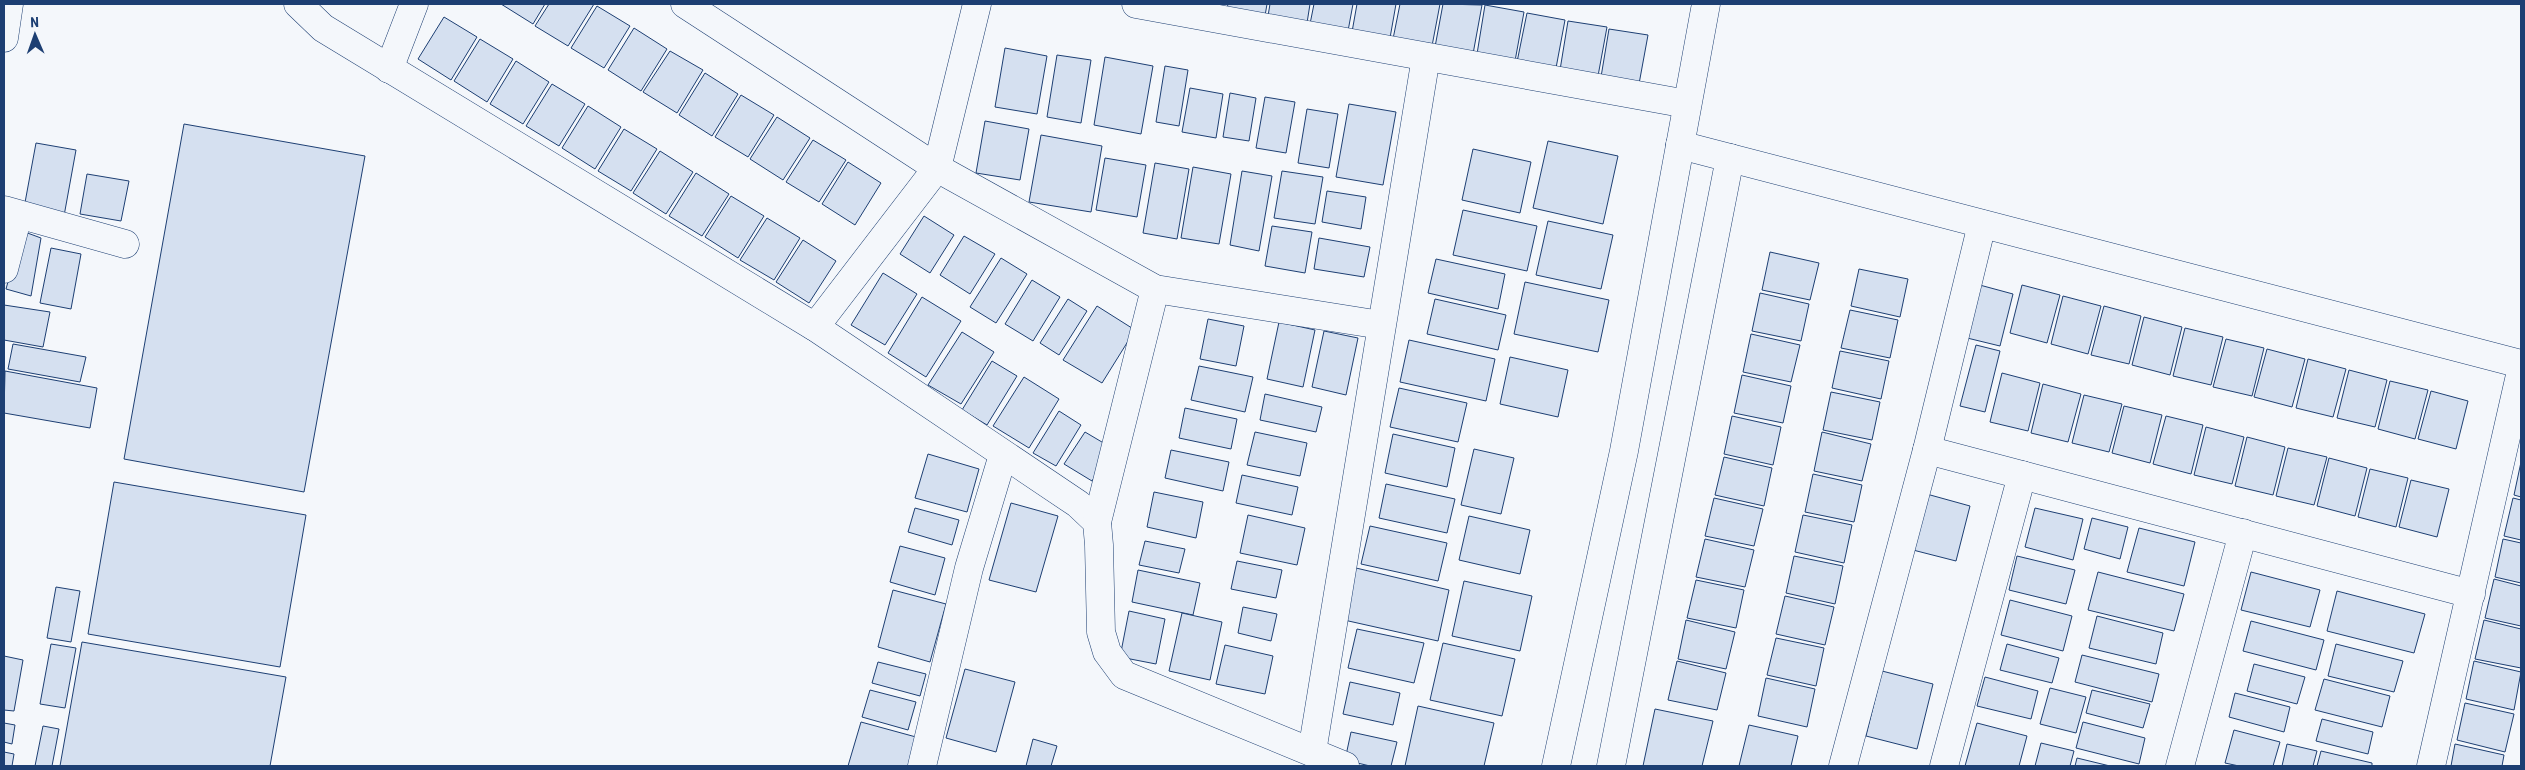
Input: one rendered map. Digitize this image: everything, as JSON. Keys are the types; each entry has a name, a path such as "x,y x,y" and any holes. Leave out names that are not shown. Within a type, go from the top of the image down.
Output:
{"street":[{"path":"4,38 9,4"},
{"path":"298,4 323,28 815,327 1078,504 1097,522"},
{"path":"390,68 414,4"},
{"path":"684,4 937,168 1155,289 1381,325"},
{"path":"815,327 937,168 977,4"},
{"path":"1136,4 1687,104"},
{"path":"1556,766 1624,451 1706,4"},
{"path":"1312,752 1426,57"},
{"path":"1680,144 2521,364"},
{"path":"1611,766 1730,158"},
{"path":"4,269 11,212 125,244"},
{"path":"1851,764 1982,224"},
{"path":"1155,289 1097,522 1100,545 1100,632 1107,652 1124,675 1345,766"},
{"path":"2431,766 2521,371"},
{"path":"1927,450 2471,594"},
{"path":"922,766 969,568 1003,455"},
{"path":"1944,766 2022,475"},
{"path":"2180,766 2243,533"}],"building":[{"path":"501,4 545,4 533,24"},
{"path":"549,4 594,4 568,46 535,26"},
{"path":"1228,4 1267,4 1265,16 1227,9"},
{"path":"1270,4 1310,4 1307,23 1268,16"},
{"path":"1314,4 1353,4 1348,31 1310,24"},
{"path":"1357,4 1396,4 1390,38 1352,32"},
{"path":"1400,4 1440,4 1432,46 1393,39"},
{"path":"1443,4 1482,5 1473,54 1435,47"},
{"path":"1485,5 1524,12 1515,61 1477,54"},
{"path":"597,6 630,26 604,68 571,48"},
{"path":"1527,13 1565,20 1556,68 1517,62"},
{"path":"444,17 477,37 451,80 418,59"},
{"path":"1568,21 1607,27 1598,76 1560,70"},
{"path":"634,28 667,49 641,91 608,70"},
{"path":"1609,29 1648,35 1639,84 1601,77"},
{"path":"480,39 513,59 487,102 454,81"},
{"path":"1005,48 1047,56 1037,114 995,107"},
{"path":"670,51 703,70 677,113 643,92"},
{"path":"1057,55 1091,60 1081,123 1047,117"},
{"path":"1105,57 1153,66 1141,134 1094,125"},
{"path":"516,61 549,82 523,124 490,104"},
{"path":"1165,66 1188,70 1179,126 1156,122"},
{"path":"705,73 738,94 712,136 679,115"},
{"path":"552,84 585,104 559,146 526,126"},
{"path":"1190,88 1223,94 1216,138 1182,132"},
{"path":"1230,93 1256,98 1249,141 1223,137"},
{"path":"741,95 774,115 748,157 715,137"},
{"path":"1265,97 1295,102 1286,153 1256,148"},
{"path":"1349,104 1396,112 1383,185 1336,177"},
{"path":"588,106 621,127 595,169 562,148"},
{"path":"1307,109 1338,114 1329,168 1298,163"},
{"path":"777,117 810,138 783,180 750,159"},
{"path":"985,121 1029,129 1020,180 976,173"},
{"path":"184,124 365,156 304,492 124,459"},
{"path":"624,129 657,149 631,191 598,171"},
{"path":"1041,135 1102,146 1091,212 1029,202"},
{"path":"813,140 846,160 819,202 786,182"},
{"path":"1548,141 1618,156 1603,224 1533,208"},
{"path":"36,143 76,150 64,216 24,208"},
{"path":"1473,149 1531,162 1520,213 1462,200"},
{"path":"660,151 693,172 666,214 633,193"},
{"path":"1105,158 1146,165 1137,217 1096,210"},
{"path":"848,162 881,183 855,225 822,204"},
{"path":"1155,163 1189,169 1177,239 1143,233"},
{"path":"1193,167 1231,174 1219,244 1181,238"},
{"path":"1242,171 1272,176 1259,251 1230,245"},
{"path":"1282,171 1323,177 1315,224 1274,218"},
{"path":"696,173 729,194 702,236 669,216"},
{"path":"87,174 129,181 121,221 80,214"},
{"path":"1327,191 1366,197 1361,229 1322,222"},
{"path":"731,196 764,216 738,258 705,237"},
{"path":"1463,210 1537,226 1527,271 1453,255"},
{"path":"924,216 954,235 930,273 900,254"},
{"path":"767,218 800,238 774,280 740,260"},
{"path":"1548,221 1613,235 1601,289 1536,275"},
{"path":"1272,226 1312,232 1305,273 1265,266"},
{"path":"22,231 41,238 31,296 6,289"},
{"path":"964,236 995,254 970,294 940,275"},
{"path":"1319,238 1370,247 1364,277 1314,269"},
{"path":"803,240 836,261 809,303 776,282"},
{"path":"51,248 81,254 71,309 40,303"},
{"path":"1770,252 1819,263 1810,300 1762,290"},
{"path":"1001,258 1027,274 996,323 970,307"},
{"path":"1436,259 1505,274 1498,309 1428,293"},
{"path":"1859,269 1908,279 1900,317 1851,306"},
{"path":"883,273 917,294 885,345 851,325"},
{"path":"1032,280 1060,297 1033,341 1005,324"},
{"path":"1525,282 1609,300 1598,352 1514,334"},
{"path":"1976,284 2013,294 2000,346 1963,337"},
{"path":"2022,285 2060,295 2047,343 2010,333"},
{"path":"1760,293 1809,304 1801,341 1752,331"},
{"path":"2063,296 2101,306 2088,354 2051,344"},
{"path":"922,297 961,321 926,377 888,353"},
{"path":"1068,299 1087,311 1059,355 1040,343"},
{"path":"1435,299 1506,315 1498,350 1427,334"},
{"path":"4,305 50,312 43,347 4,340"},
{"path":"1097,306 1135,330 1102,383 1063,360"},
{"path":"2104,306 2141,316 2129,364 2091,355"},
{"path":"1850,310 1898,320 1890,358 1841,348"},
{"path":"2144,317 2182,327 2170,375 2132,365"},
{"path":"1208,319 1244,326 1236,366 1200,359"},
{"path":"1279,322 1315,330 1303,387 1267,379"},
{"path":"2185,328 2223,337 2211,385 2173,376"},
{"path":"1324,331 1358,338 1346,395 1312,387"},
{"path":"962,332 994,352 961,404 928,385"},
{"path":"1751,334 1800,345 1791,382 1743,372"},
{"path":"2226,339 2264,348 2252,396 2213,387"},
{"path":"1409,340 1495,359 1486,401 1400,382"},
{"path":"13,344 86,357 80,382 8,369"},
{"path":"1976,345 2000,351 1985,412 1960,406"},
{"path":"2267,349 2305,359 2292,407 2254,397"},
{"path":"1840,351 1889,361 1881,399 1832,388"},
{"path":"1510,357 1568,370 1558,417 1500,404"},
{"path":"2308,359 2346,369 2333,417 2296,408"},
{"path":"992,361 1017,376 987,425 962,410"},
{"path":"1199,366 1253,377 1245,412 1191,400"},
{"path":"2349,370 2387,380 2375,427 2337,418"},
{"path":"5,371 97,388 90,428 4,413"},
{"path":"2002,373 2040,383 2028,431 1990,422"},
{"path":"1742,375 1791,386 1783,423 1734,413"},
{"path":"1024,377 1059,399 1029,448 993,426"},
{"path":"2390,381 2428,390 2415,439 2378,429"},
{"path":"2043,384 2081,394 2068,442 2031,433"},
{"path":"1399,388 1467,403 1458,442 1390,427"},
{"path":"2431,391 2468,401 2456,449 2418,439"},
{"path":"1831,392 1880,402 1872,440 1823,430"},
{"path":"1265,394 1322,407 1316,432 1260,420"},
{"path":"2084,395 2122,404 2109,452 2072,443"},
{"path":"2124,406 2162,415 2150,463 2112,453"},
{"path":"1185,408 1237,419 1231,449 1179,438"},
{"path":"1059,411 1081,425 1056,466 1033,453"},
{"path":"1732,416 1781,427 1773,465 1724,454"},
{"path":"2166,416 2203,425 2191,474 2153,464"},
{"path":"2206,427 2244,437 2232,484 2194,475"},
{"path":"1085,432 1112,448 1092,481 1064,464"},
{"path":"1255,432 1307,443 1300,476 1247,465"},
{"path":"1822,432 1871,444 1862,481 1814,471"},
{"path":"1393,434 1455,448 1447,487 1385,473"},
{"path":"2247,437 2285,447 2273,495 2235,486"},
{"path":"2288,448 2327,457 2314,505 2276,496"},
{"path":"1474,449 1514,458 1501,514 1461,505"},
{"path":"1171,450 1229,462 1223,491 1165,478"},
{"path":"928,454 979,469 967,512 915,498"},
{"path":"1724,457 1772,468 1764,506 1715,495"},
{"path":"2329,458 2367,468 2355,516 2317,506"},
{"path":"2521,462 2521,497 2514,495"},
{"path":"2370,469 2408,478 2396,527 2358,517"},
{"path":"1813,474 1862,485 1854,522 1805,512"},
{"path":"1242,475 1298,487 1292,515 1236,503"},
{"path":"2411,480 2449,489 2437,537 2399,527"},
{"path":"114,482 306,515 280,667 88,634"},
{"path":"1386,484 1455,499 1447,533 1379,518"},
{"path":"1154,492 1203,502 1196,538 1147,527"},
{"path":"1923,493 1970,506 1956,561 1909,549"},
{"path":"1714,498 1763,509 1754,546 1705,536"},
{"path":"2513,498 2521,500 2521,540 2504,536"},
{"path":"1011,503 1058,516 1036,592 989,580"},
{"path":"915,508 959,520 952,545 908,532"},
{"path":"2035,508 2083,519 2073,560 2025,547"},
{"path":"1248,515 1305,528 1297,565 1240,553"},
{"path":"1803,515 1852,525 1844,563 1795,552"},
{"path":"1469,516 1530,530 1520,574 1459,560"},
{"path":"2092,518 2128,527 2120,559 2084,549"},
{"path":"1370,526 1447,543 1438,581 1361,564"},
{"path":"2139,528 2195,542 2184,586 2127,572"},
{"path":"1705,539 1754,550 1745,587 1696,577"},
{"path":"2503,539 2521,543 2521,583 2495,577"},
{"path":"1145,541 1185,549 1179,573 1139,565"},
{"path":"900,546 945,558 935,595 890,582"},
{"path":"1794,556 1843,566 1835,604 1786,593"},
{"path":"2017,556 2075,570 2066,604 2009,590"},
{"path":"1237,561 1282,570 1276,598 1231,589"},
{"path":"1356,568 1449,590 1438,641 1344,620"},
{"path":"1138,570 1200,583 1193,615 1132,602"},
{"path":"2098,572 2184,594 2174,631 2088,610"},
{"path":"2251,572 2320,590 2310,627 2241,610"},
{"path":"2494,579 2521,586 2521,626 2485,618"},
{"path":"1696,580 1744,590 1736,628 1687,618"},
{"path":"1464,581 1532,596 1520,651 1452,636"},
{"path":"56,587 80,591 71,642 47,638"},
{"path":"893,590 946,604 930,662 878,647"},
{"path":"2337,591 2425,614 2414,653 2327,631"},
{"path":"1785,596 1834,607 1825,645 1776,634"},
{"path":"2010,600 2072,616 2063,651 2001,635"},
{"path":"1243,607 1277,614 1271,641 1238,633"},
{"path":"1129,611 1165,619 1156,664 1120,657"},
{"path":"1182,613 1222,622 1210,680 1169,671"},
{"path":"2097,616 2163,633 2156,664 2089,648"},
{"path":"1686,620 1735,632 1726,669 1678,659"},
{"path":"2484,620 2521,629 2521,668 2475,659"},
{"path":"2251,621 2324,640 2316,670 2243,651"},
{"path":"1357,629 1424,643 1414,683 1348,668"},
{"path":"1776,638 1824,648 1816,686 1767,675"},
{"path":"82,642 286,677 270,766 60,766"},
{"path":"1443,643 1515,659 1502,716 1430,700"},
{"path":"51,644 76,648 65,708 40,704"},
{"path":"2007,644 2059,658 2052,683 2000,670"},
{"path":"2336,644 2403,661 2394,692 2328,676"},
{"path":"1225,645 1273,656 1265,694 1216,684"},
{"path":"2082,655 2159,674 2152,702 2075,682"},
{"path":"4,656 23,660 14,711 4,710"},
{"path":"1677,661 1726,673 1717,710 1668,700"},
{"path":"2474,661 2521,672 2514,710 2466,699"},
{"path":"878,662 926,674 920,696 872,683"},
{"path":"2254,664 2305,677 2297,704 2247,691"},
{"path":"965,669 1015,682 996,752 946,738"},
{"path":"1882,671 1933,684 1917,749 1866,736"},
{"path":"1985,677 2038,691 2031,719 1977,706"},
{"path":"1766,678 1815,689 1807,727 1758,716"},
{"path":"2324,679 2390,696 2382,727 2315,710"},
{"path":"1350,682 1400,693 1393,725 1343,714"},
{"path":"2050,688 2086,697 2076,733 2040,724"},
{"path":"870,690 916,702 908,730 862,717"},
{"path":"2092,690 2150,704 2143,728 2086,713"},
{"path":"2235,693 2290,707 2284,732 2229,717"},
{"path":"2465,703 2514,714 2505,752 2457,740"},
{"path":"1418,706 1494,723 1484,766 1405,766"},
{"path":"1655,709 1713,721 1702,766 1643,766"},
{"path":"2322,719 2373,732 2368,754 2316,741"},
{"path":"861,722 916,737 908,766 848,766"},
{"path":"2083,722 2145,738 2139,764 2076,748"},
{"path":"4,723 15,725 12,744 4,742"},
{"path":"1977,723 2027,736 2019,766 1965,766"},
{"path":"1749,725 1798,736 1791,766 1739,766"},
{"path":"43,726 59,729 52,766 35,766"},
{"path":"2234,730 2280,742 2273,766 2239,766 2225,763"},
{"path":"1351,732 1397,742 1391,766 1370,766 1345,760"},
{"path":"1033,739 1057,746 1051,766 1026,766"},
{"path":"2041,743 2074,751 2070,766 2035,766"},
{"path":"2287,744 2317,751 2313,766 2282,766"},
{"path":"2455,744 2504,755 2502,766 2451,766"},
{"path":"2321,751 2372,763 2372,766 2317,766"},
{"path":"4,752 14,754 12,766 4,766"},
{"path":"2077,758 2110,766 2075,766"}]}
